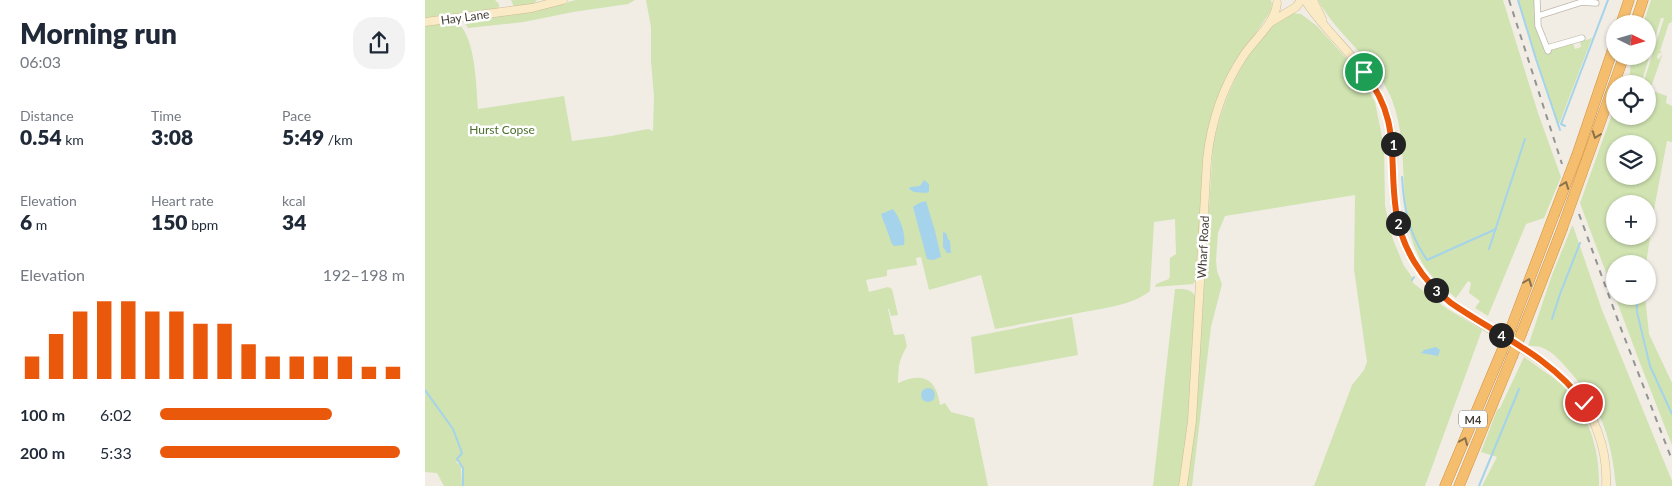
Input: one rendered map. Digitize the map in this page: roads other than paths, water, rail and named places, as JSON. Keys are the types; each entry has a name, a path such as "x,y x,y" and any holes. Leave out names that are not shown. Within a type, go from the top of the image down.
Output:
{"highway":[{"path":"1624,15 1629,0"},
{"path":"1638,15 1643,0"},
{"name":"M4","path":"1445,486 1511,328 1577,154 1607,65"},
{"name":"M4","path":"1459,486 1562,229 1621,65"}],"street":[{"name":"Hay Lane","path":"425,22 532,8 563,0"},
{"name":"Wharf Road","path":"1270,23 1298,6 1301,0"},
{"path":"1305,0 1316,17 1369,78 1385,109 1392,137 1396,212 1402,236 1422,274 1443,297 1541,360 1574,389 1588,410 1599,434 1606,468 1607,486"},
{"path":"1313,0 1327,30"},
{"path":"1537,0 1537,16 1547,49 1583,38"},
{"name":"Wharf Road","path":"1277,2 1284,9 1292,9"},
{"name":"Wharf Road","path":"1183,486 1192,421 1207,160 1210,138 1219,104 1229,81 1247,50 1270,23 1276,13 1277,2"},
{"path":"1537,16 1582,2 1596,3"},
{"path":"1292,9 1305,11 1316,17"}],"water":[{"path":"924,180 929,184 929,191 927,193 914,192 909,189 910,187 920,186"},
{"path":"926,201 941,257 933,260 927,259 913,207"},
{"path":"893,209 902,226 904,245 894,246 892,244 881,214"},
{"path":"943,232 946,233 950,241 951,253 947,253 943,247"},
{"path":"1436,347 1440,350 1438,356 1421,353 1424,350"},
{"path":"928,388 933,390 935,395 933,400 928,402 923,400 921,395 923,390"}],"waterway":[{"path":"1518,0 1560,130"},
{"path":"1565,126 1561,124 1608,0"},
{"path":"1489,249 1525,139"},
{"path":"1402,177 1404,200 1411,230 1427,260 1496,229"},
{"path":"1552,319 1580,243"},
{"path":"1637,305 1650,366 1672,414"},
{"path":"1479,486 1519,389"},
{"path":"425,390 453,429 462,453 457,459 463,468 463,486"}],"railway":[{"path":"1509,0 1562,164"},
{"path":"1579,214 1672,460"}],"park label":[{"name":"Hurst Copse","path":"502,129"}]}
